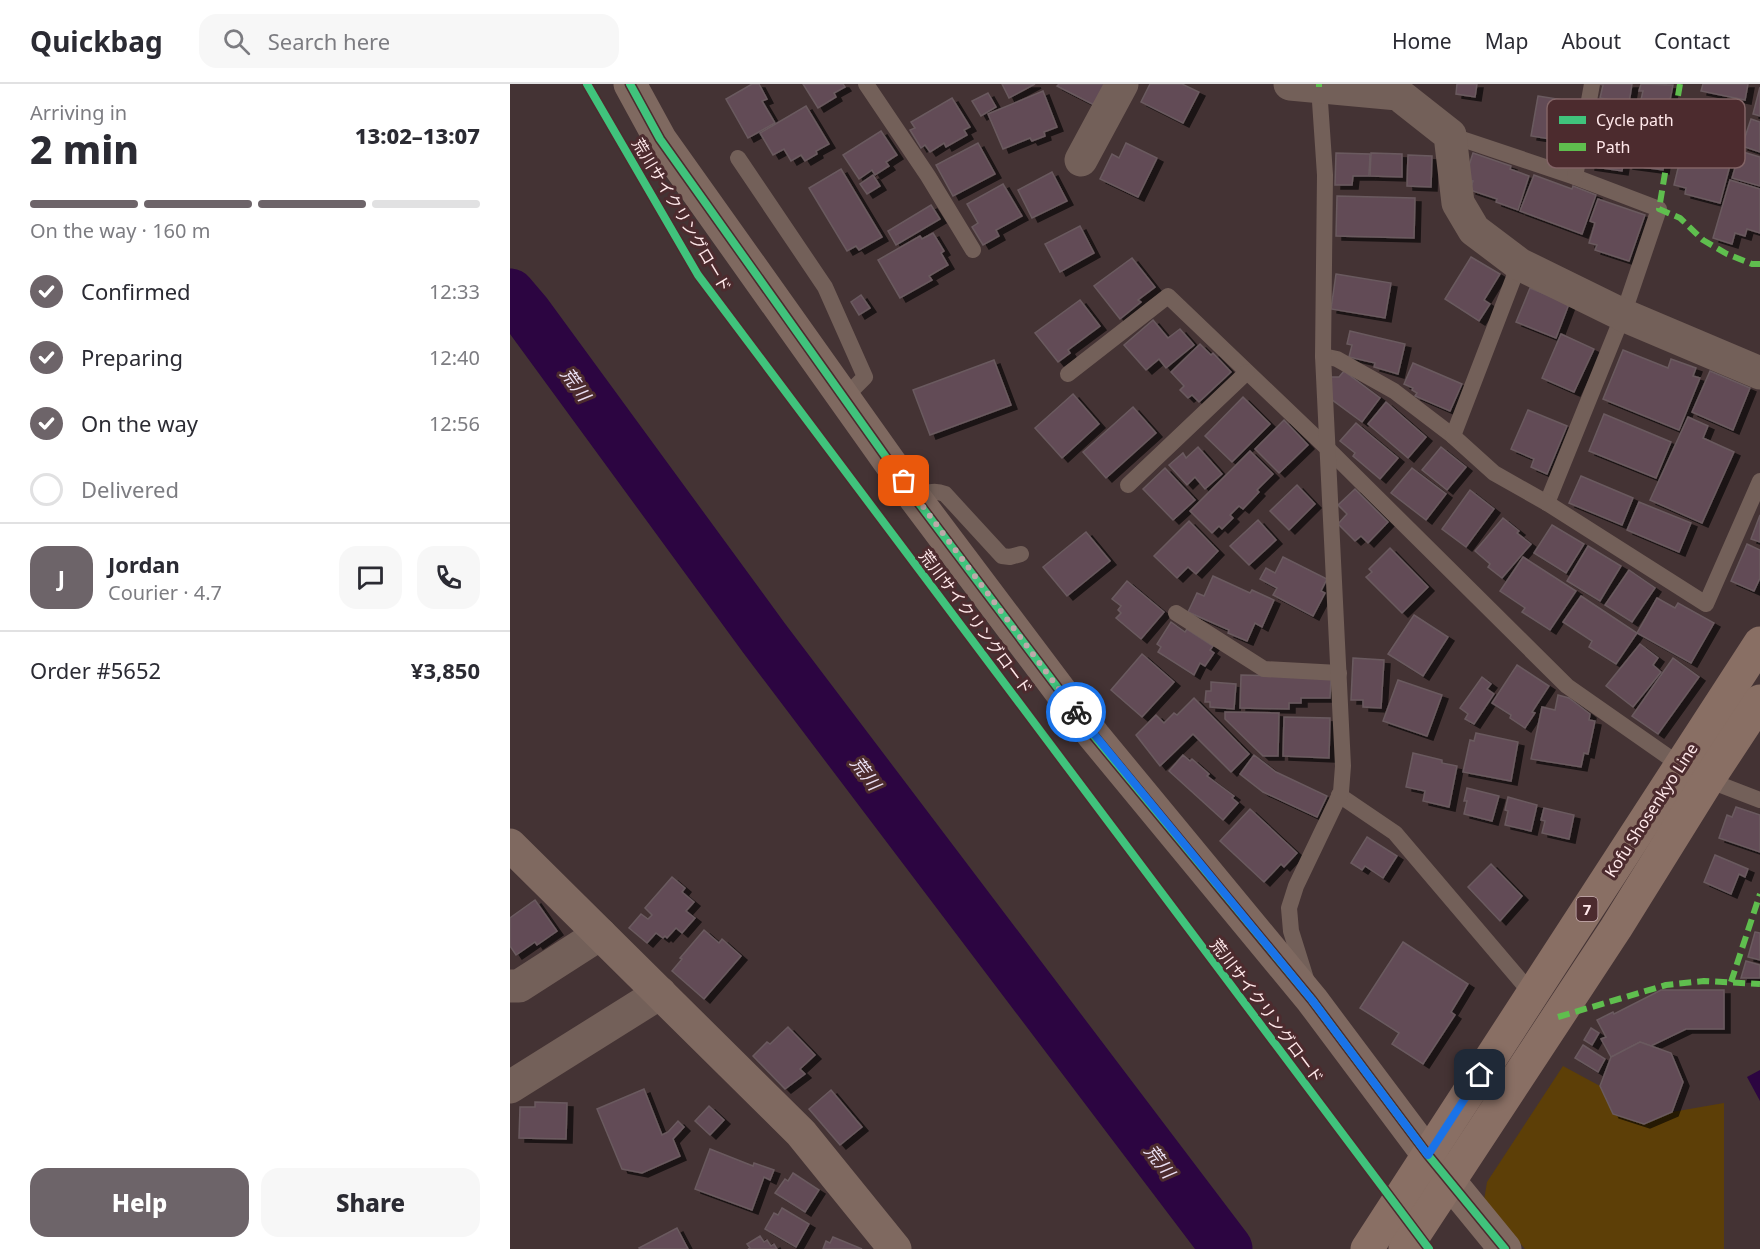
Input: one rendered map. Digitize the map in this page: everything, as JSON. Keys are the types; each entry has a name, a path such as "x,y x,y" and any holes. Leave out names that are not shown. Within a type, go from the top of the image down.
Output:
{"main road":[{"name":"Kofu Shosenkyo Line","path":"1367,1249 1760,643"},
{"name":"Kofu Shosenkyo Line","path":"1405,1249 1616,928 1760,701"}],"street":[{"path":"630,84 660,139 915,498 1094,736 1312,1000 1422,1165 1505,1249"},
{"path":"1081,160 1122,84"},
{"path":"1302,85 1398,94 1450,135 1458,203 1474,230 1520,264 1623,315 1760,373"},
{"path":"510,845 801,1133 895,1249"},
{"path":"510,986 519,986 600,934"},
{"path":"510,1087 660,993"}],"lane":[{"path":"866,84 928,176 973,250"},
{"path":"1589,99 1592,84"},
{"path":"1302,85 1324,175 1323,356 1343,766 1339,795 1296,886 1289,908 1291,931 1312,1000"},
{"path":"1450,135 1547,168"},
{"path":"738,158 825,286 865,377 844,398"},
{"path":"1547,503 1623,315 1659,209 1548,168"},
{"path":"1575,177 1577,168"},
{"path":"1453,436 1520,264"},
{"path":"1068,374 1168,296 1328,449 1567,686 1680,765 1708,780 1760,800"},
{"path":"1323,356 1337,359 1394,391 1453,436 1494,473 1547,503 1706,604 1760,481"},
{"path":"1128,485 1247,372"},
{"path":"915,498 929,491 937,490 945,494 1002,556 1010,557 1021,554"},
{"path":"1176,613 1264,669 1339,673"},
{"path":"1339,795 1395,833 1532,994"}],"shaded area":[{"path":"1563,1066 1600,1086 1613,1114 1644,1124 1672,1112 1724,1103 1724,1249 1525,1249 1484,1200 1487,1182"},
{"path":"1760,1070 1760,1101 1747,1077"}],"building":[{"path":"752,84 759,84 767,99 762,101 775,123 748,138 726,99"},
{"path":"803,84 843,84 845,87 834,93 836,97 818,108"},
{"path":"1002,84 1035,84 1009,98"},
{"path":"1059,84 1110,84 1098,107 1057,86"},
{"path":"1150,84 1182,84 1199,92 1183,123 1141,102"},
{"path":"1457,84 1477,84 1475,97 1456,94"},
{"path":"1599,84 1632,84 1630,99 1600,98 1603,85"},
{"path":"1641,84 1673,85 1670,99 1641,99 1643,91 1639,91"},
{"path":"1703,84 1748,84 1745,100 1701,91"},
{"path":"1760,87 1760,116 1753,114"},
{"path":"1043,91 1057,127 1044,132 1045,136 1032,141 1030,138 1003,149 988,114"},
{"path":"988,93 996,107 981,116 972,101"},
{"path":"1538,96 1557,99 1547,99 1547,139 1531,136"},
{"path":"952,98 970,127 964,130 967,135 946,147 944,143 930,152 925,145 921,148 910,130 915,128 911,122"},
{"path":"806,106 829,144 816,151 817,154 805,161 801,155 791,161 784,149 773,155 760,133"},
{"path":"1751,119 1760,122 1760,152 1745,147 1745,137"},
{"path":"881,131 897,155 886,162 889,166 875,175 872,170 859,179 843,155"},
{"path":"978,143 995,174 953,196 936,165"},
{"path":"1126,143 1157,158 1138,197 1100,179 1112,154 1119,158"},
{"path":"1745,152 1760,157 1760,186 1732,178 1735,168 1745,168"},
{"path":"1336,153 1370,154 1369,176 1353,176 1352,185 1335,185"},
{"path":"1371,153 1402,154 1402,177 1370,176"},
{"path":"1473,153 1511,166 1510,169 1529,176 1518,210 1496,202 1497,199 1470,190 1473,181 1465,178"},
{"path":"1408,155 1432,156 1431,187 1407,186"},
{"path":"1602,168 1622,168 1622,171"},
{"path":"1678,168 1729,168 1720,203 1685,194 1686,188 1674,185"},
{"path":"841,169 882,237 859,250 856,246 847,251 809,188"},
{"path":"1052,172 1067,201 1032,218 1018,190"},
{"path":"873,175 880,186 867,194 860,184"},
{"path":"1534,175 1596,195 1582,234 1520,211"},
{"path":"1730,180 1760,189 1760,233 1747,229 1745,236 1735,233 1732,244 1713,238"},
{"path":"1003,184 1022,216 996,230 999,236 983,245 972,227 978,223 967,204"},
{"path":"1337,196 1415,198 1414,238 1336,236"},
{"path":"1598,199 1645,215 1629,261 1595,250 1597,245 1589,243 1595,223 1590,221"},
{"path":"931,205 940,219 896,245 888,231"},
{"path":"1080,226 1094,253 1060,272 1045,244"},
{"path":"933,233 944,251 941,253 948,265 929,276 932,280 900,298 878,260 920,236 922,239"},
{"path":"1471,257 1500,274 1484,300 1490,304 1479,321 1445,299"},
{"path":"1132,258 1155,287 1138,300 1141,302 1120,319 1094,286"},
{"path":"1336,274 1391,283 1385,318 1331,309"},
{"path":"1530,288 1569,304 1556,338 1516,322"},
{"path":"861,295 870,308 859,315 851,302"},
{"path":"1080,300 1100,326 1068,350 1070,353 1058,362 1035,333"},
{"path":"1153,320 1168,338 1180,329 1194,345 1166,368 1159,359 1146,370 1124,345"},
{"path":"1350,331 1405,344 1398,374 1374,367 1375,363 1349,357 1352,345 1347,344"},
{"path":"1561,334 1594,349 1574,392 1542,378"},
{"path":"1200,344 1211,355 1213,353 1231,372 1199,402 1192,395 1188,398 1180,390 1184,386 1171,372"},
{"path":"1623,350 1668,368 1671,359 1696,368 1693,376 1700,378 1679,430 1603,399"},
{"path":"994,360 1011,405 930,435 913,390"},
{"path":"1413,363 1462,384 1450,411 1415,396 1417,393 1412,390 1413,388 1404,384"},
{"path":"1344,371 1380,398 1362,422 1331,399 1331,377 1339,377"},
{"path":"1710,371 1750,388 1733,430 1692,412"},
{"path":"1073,394 1099,424 1062,458 1035,428"},
{"path":"1243,397 1270,424 1232,462 1205,436"},
{"path":"1386,402 1426,437 1408,458 1368,424"},
{"path":"1133,407 1156,433 1106,478 1083,452"},
{"path":"1528,410 1567,426 1547,474 1531,467 1534,459 1511,449"},
{"path":"1604,414 1671,442 1656,478 1589,451"},
{"path":"1688,417 1708,426 1703,438 1734,452 1702,523 1650,500"},
{"path":"1284,420 1308,445 1279,473 1255,449"},
{"path":"1356,423 1398,458 1380,479 1353,456 1355,453 1340,441"},
{"path":"1198,447 1222,474 1205,489 1195,477 1187,485 1169,465 1183,453 1186,458"},
{"path":"1441,447 1466,467 1447,490 1422,470"},
{"path":"1250,451 1273,474 1243,509 1239,506 1230,515 1233,518 1222,529 1219,526 1212,533 1190,511"},
{"path":"1165,468 1195,500 1173,520 1143,489"},
{"path":"1412,468 1446,494 1426,520 1391,493"},
{"path":"1581,476 1633,498 1622,525 1569,503"},
{"path":"1297,485 1315,504 1289,530 1270,511"},
{"path":"1355,489 1388,522 1368,543 1361,536 1355,541 1338,524 1347,514 1338,505"},
{"path":"1470,490 1494,509 1466,547 1442,529"},
{"path":"1639,502 1691,523 1679,552 1627,530"},
{"path":"1760,515 1760,542 1751,539"},
{"path":"1503,518 1531,544 1502,578 1488,567 1490,564 1475,551"},
{"path":"1258,520 1276,540 1249,565 1230,546"},
{"path":"1189,521 1218,551 1196,574 1188,567 1177,578 1154,556"},
{"path":"1552,525 1584,544 1566,573 1534,553"},
{"path":"1086,532 1110,561 1067,596 1043,567"},
{"path":"1747,544 1760,550 1760,578 1754,591 1731,581"},
{"path":"1588,546 1621,566 1600,601 1567,581"},
{"path":"1390,548 1428,587 1402,613 1366,577 1372,572 1369,569"},
{"path":"1283,557 1327,579 1321,591 1325,593 1313,616 1273,595 1277,588 1260,579 1266,568 1275,573"},
{"path":"1523,557 1576,591 1550,630 1522,612 1525,608 1500,591"},
{"path":"1629,570 1655,588 1632,622 1605,605"},
{"path":"1213,576 1250,593 1252,590 1274,600 1262,627 1255,623 1247,641 1228,633 1229,630 1188,612 1197,593 1204,596"},
{"path":"1127,581 1164,612 1141,639 1116,618 1121,613 1118,610 1121,606 1112,599"},
{"path":"1581,596 1637,633 1616,664 1589,647 1592,641 1563,622"},
{"path":"1657,598 1675,608 1678,603 1714,623 1691,663 1637,633"},
{"path":"1414,615 1448,637 1423,676 1388,654"},
{"path":"1171,622 1185,632 1187,629 1213,646 1210,650 1214,653 1205,666 1200,663 1194,675 1158,652 1161,647 1157,644"},
{"path":"1640,644 1658,658 1653,665 1661,672 1633,707 1606,686"},
{"path":"1142,654 1174,682 1142,717 1111,690"},
{"path":"1353,658 1384,660 1381,708 1363,707 1363,700 1351,700"},
{"path":"1673,658 1699,677 1658,734 1632,716"},
{"path":"1517,665 1549,686 1532,712 1535,713 1525,728 1510,718 1511,715 1492,703"},
{"path":"1241,675 1331,677 1330,698 1301,698 1301,703 1289,703 1289,709 1240,708"},
{"path":"1482,677 1491,684 1487,689 1494,694 1474,724 1465,719 1468,714 1460,708"},
{"path":"1398,680 1442,695 1427,736 1383,721"},
{"path":"1211,682 1236,684 1234,709 1210,707 1210,702 1205,702 1206,691 1211,691"},
{"path":"1558,695 1569,698 1590,714 1589,720 1595,721 1588,754 1584,753 1581,767 1531,759 1542,707 1555,710"},
{"path":"1194,698 1249,754 1231,772 1193,734 1160,766 1136,735 1156,715 1164,723 1174,713 1177,715"},
{"path":"1225,712 1279,713 1278,756 1263,756 1225,719"},
{"path":"1284,717 1330,718 1329,758 1283,756"},
{"path":"1476,733 1518,742 1511,781 1463,772 1470,740 1474,741"},
{"path":"1413,753 1457,766 1449,807 1423,801 1425,791 1406,787"},
{"path":"1183,755 1190,761 1192,759 1209,774 1207,776 1234,796 1232,798 1238,803 1223,820 1169,771"},
{"path":"1254,755 1276,772 1327,796 1317,817 1263,792 1240,774"},
{"path":"1467,788 1499,796 1492,821 1464,814"},
{"path":"1508,797 1537,805 1531,831 1505,825"},
{"path":"1736,807 1760,815 1760,852 1719,838 1727,815 1732,817"},
{"path":"1544,808 1574,815 1569,839 1542,833 1545,821 1541,820"},
{"path":"1250,809 1297,853 1284,867 1281,864 1264,882 1220,841"},
{"path":"1367,837 1397,856 1383,878 1365,866 1362,870 1351,863"},
{"path":"1715,855 1748,869 1745,877 1739,874 1731,894 1704,882"},
{"path":"1491,864 1522,896 1500,921 1468,887"},
{"path":"672,877 685,888 682,892 694,902 686,911 695,918 682,933 676,928 667,938 665,936 663,938 656,933 647,943 629,928 641,914 648,919 652,915 645,908"},
{"path":"535,900 557,931 537,945 535,942 516,955 510,946 510,918"},
{"path":"704,930 719,943 722,939 741,956 704,999 672,971"},
{"path":"1755,932 1760,933 1760,960 1748,957"},
{"path":"1403,942 1468,984 1451,1012 1455,1015 1423,1064 1392,1044 1399,1033 1360,1008"},
{"path":"1746,961 1760,965 1760,978 1741,978"},
{"path":"1661,990 1724,990 1724,1029 1686,1029 1651,1046 1640,1042 1611,1057 1601,1039 1606,1037 1597,1020"},
{"path":"788,1027 815,1055 800,1069 805,1074 785,1089 753,1056 767,1042 770,1044"},
{"path":"1591,1028 1599,1033 1592,1045 1584,1040"},
{"path":"1640,1042 1671,1053 1683,1082 1672,1112 1644,1124 1613,1114 1600,1086 1611,1057"},
{"path":"1583,1045 1605,1059 1598,1072 1575,1058"},
{"path":"644,1089 662,1135 678,1121 684,1127 673,1139 680,1156 642,1173 622,1169 597,1109"},
{"path":"831,1090 862,1127 840,1145 809,1109"},
{"path":"535,1102 567,1103 566,1139 519,1138 520,1107 535,1107"},
{"path":"709,1106 724,1120 710,1135 695,1121"},
{"path":"710,1149 753,1166 754,1163 774,1170 770,1180 764,1177 752,1210 695,1189"},
{"path":"793,1173 819,1190 805,1212 775,1193 785,1179 788,1181"},
{"path":"782,1208 809,1224 796,1247 765,1229 774,1213 778,1215"},
{"path":"677,1228 688,1249 639,1248"},
{"path":"760,1236 764,1242 767,1240 777,1249 748,1249 750,1248 747,1244"},
{"path":"833,1237 862,1249 823,1249 826,1241 830,1243"}],"waterway":[{"name":"荒川","path":"510,294 764,638 1227,1249"}],"marked path":[{"path":"1677,99 1680,84"},
{"path":"1666,168 1659,209 1680,218 1703,240 1727,254 1752,264 1760,264"},
{"path":"1731,982 1760,894"},
{"path":"1558,1017 1666,985 1704,981 1760,984"}],"cycle path":[{"name":"荒川サイクリングロード","path":"587,84 698,275 1429,1249"},
{"name":"荒川サイクリングロード","path":"630,84 660,139 915,498 1094,736 1312,1000 1428,1155 1505,1249"}],"way so far":[{"path":"904,481 1076,712"}],"route":[{"path":"1076,712 1312,1000 1428,1155 1480,1075"}]}
